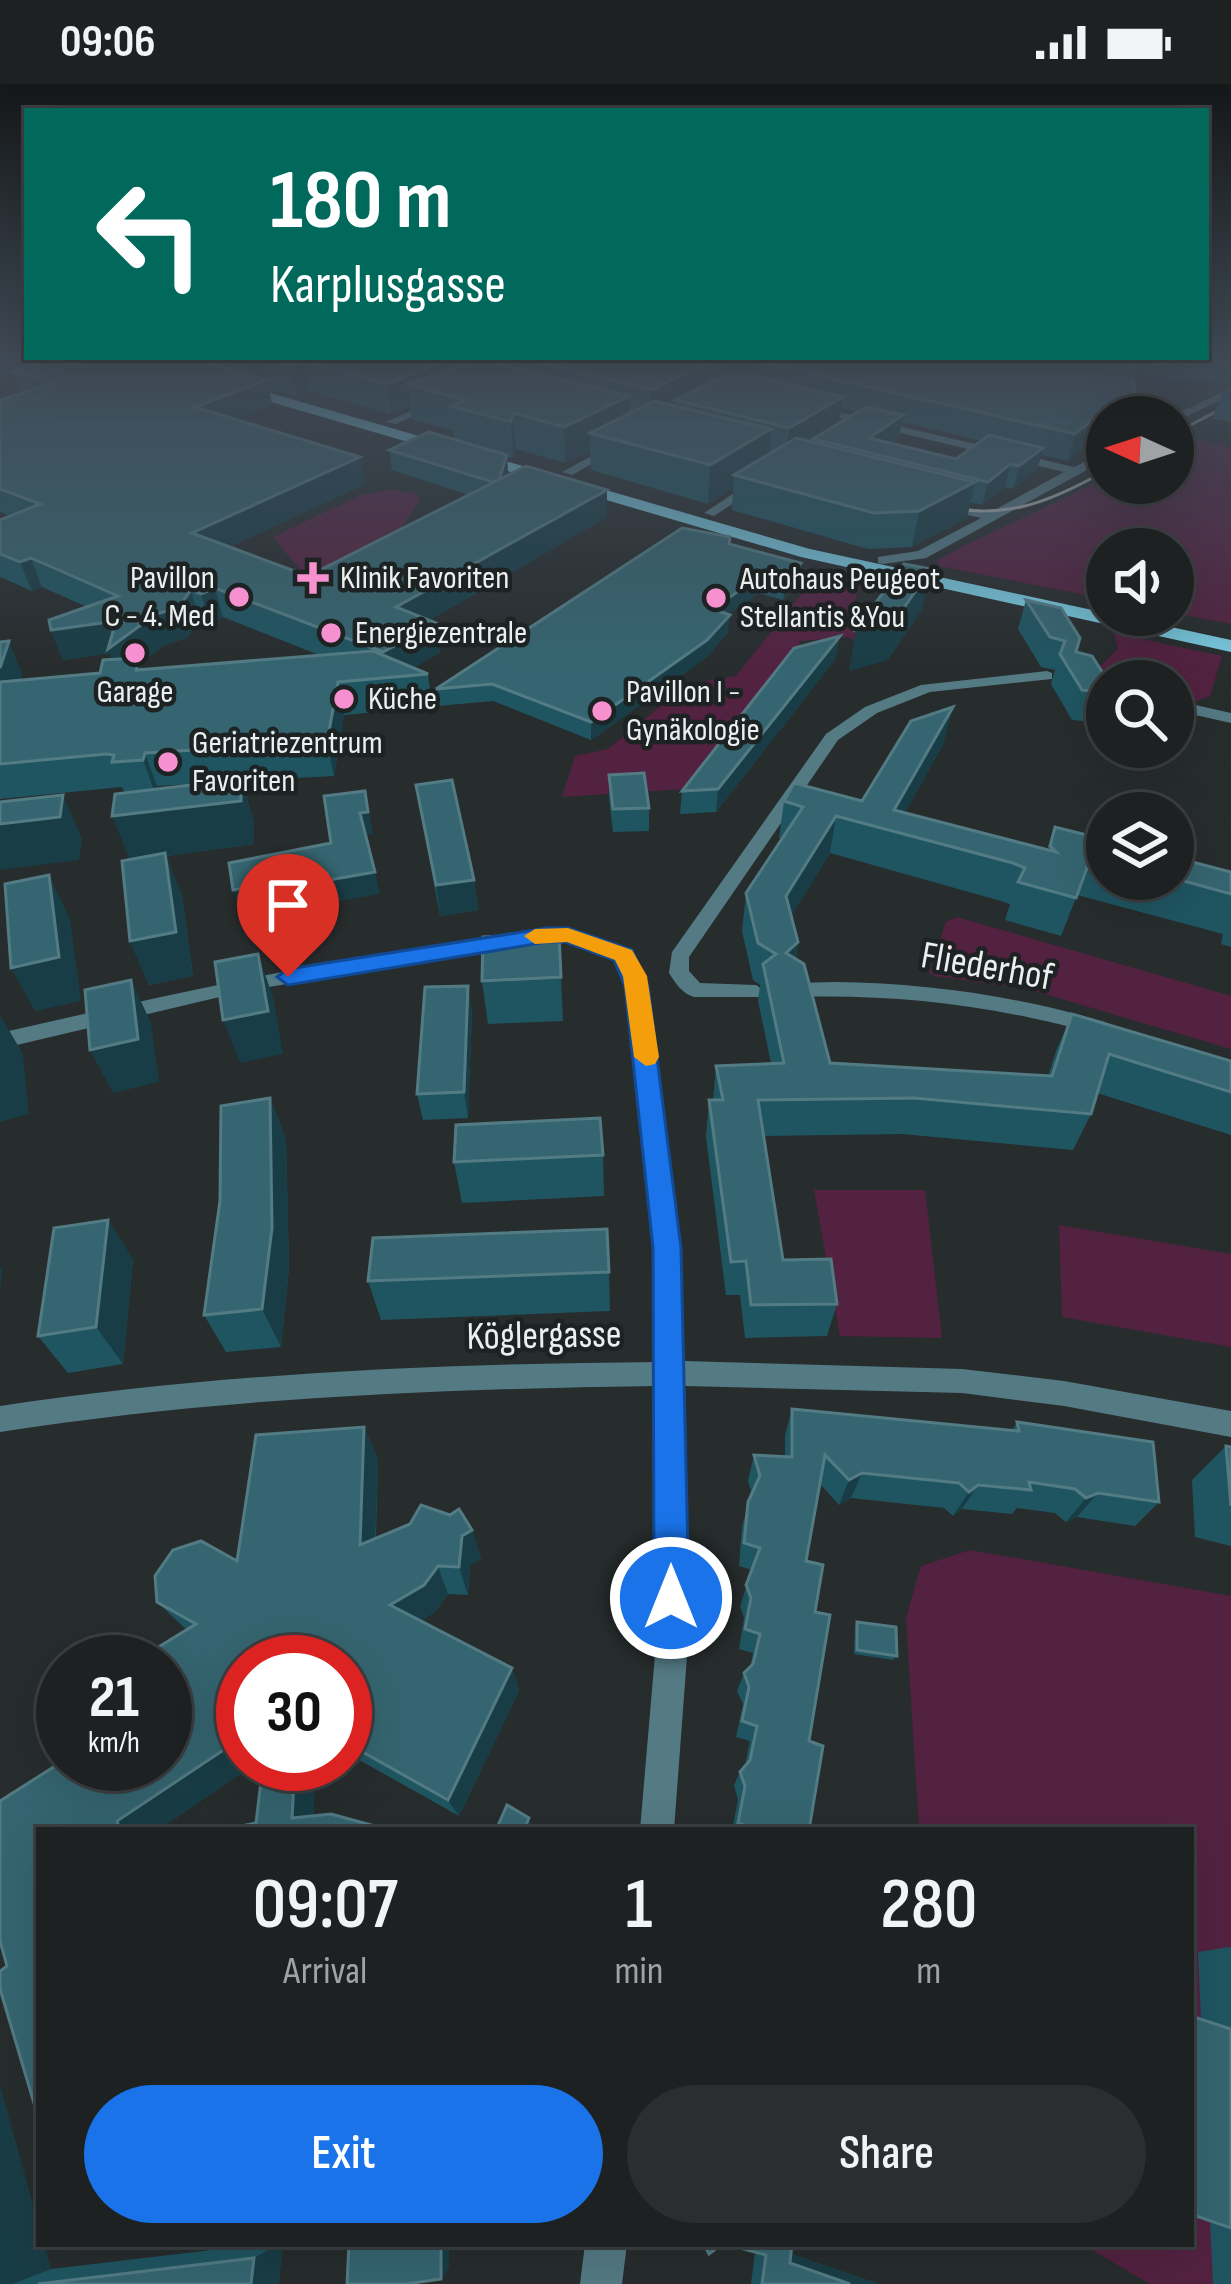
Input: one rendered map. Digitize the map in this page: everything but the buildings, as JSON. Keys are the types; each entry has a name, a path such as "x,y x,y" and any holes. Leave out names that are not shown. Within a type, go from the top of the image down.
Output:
{"main road":[{"path":"508,464 806,553 1231,646"},
{"path":"539,464 883,560 1086,603"},
{"path":"1194,625 1231,633"}],"street":[{"path":"568,472 584,464"},
{"path":"1047,464 1074,470"},
{"path":"883,560 921,556 1086,464"},
{"path":"710,513 784,466"},
{"path":"928,502 991,516"},
{"path":"756,992 694,990 679,973 679,957 832,736 871,710 927,688 1047,676"},
{"path":"1194,710 1231,718"},
{"path":"0,1041 245,985 508,940 568,935 624,955 635,976 657,1138 671,1375 672,1643 656,1827"},
{"name":"Fliederhof","path":"795,990 886,986 956,994 1020,1005 1125,1036"},
{"name":"Köglergasse","path":"0,1419 148,1394 352,1378 671,1375 962,1382 1067,1393 1231,1424"},
{"path":"601,2284 606,2247"}],"shaded area":[{"path":"1194,464 1231,464 1231,624 1194,617 1194,528 1086,528 1086,595 939,566 937,560 1086,487 1086,504 1194,504"},
{"path":"389,490 416,493 420,500 383,554 313,585 273,537 361,495"},
{"path":"822,568 890,589 890,595 859,588 853,608 888,615 860,645 849,637 799,641 801,650 787,655 795,663 685,789 562,797 575,756 608,749 687,684 736,676"},
{"path":"1115,636 1128,636 1222,656 1210,696 1194,702 1194,660 1107,660 1118,649"},
{"path":"957,917 1231,996 1231,1049 1031,990 929,973 946,922"},
{"path":"814,1190 925,1190 942,1338 840,1336"},
{"path":"1059,1225 1231,1254 1231,1347 1062,1317"},
{"path":"970,1550 1231,1596 1231,2284 1150,2284 1087,2247 1194,2247 1194,1827 919,1827 906,1618 921,1566"}],"tram line":[{"path":"934,505 1003,510 1044,500 1086,481"}],"slow traffic":[{"path":"535,936 568,935 624,955 635,976 646,1057"}],"place":[{"name":"Klinik Favoriten","path":"313,578"},
{"name":"Pavillon C - 4. Med","path":"239,597"},
{"name":"Autohaus Peugeot Stellantis &You","path":"716,598"},
{"name":"Energiezentrale","path":"331,633"},
{"name":"Garage","path":"135,653"},
{"name":"Küche","path":"344,699"},
{"name":"Pavillon I - Gynäkologie","path":"602,711"},
{"name":"Geriatriezentrum Favoriten","path":"168,762"}],"route":[{"path":"288,977 547,935 568,935 624,955 637,986 667,1248 671,1598"}]}
